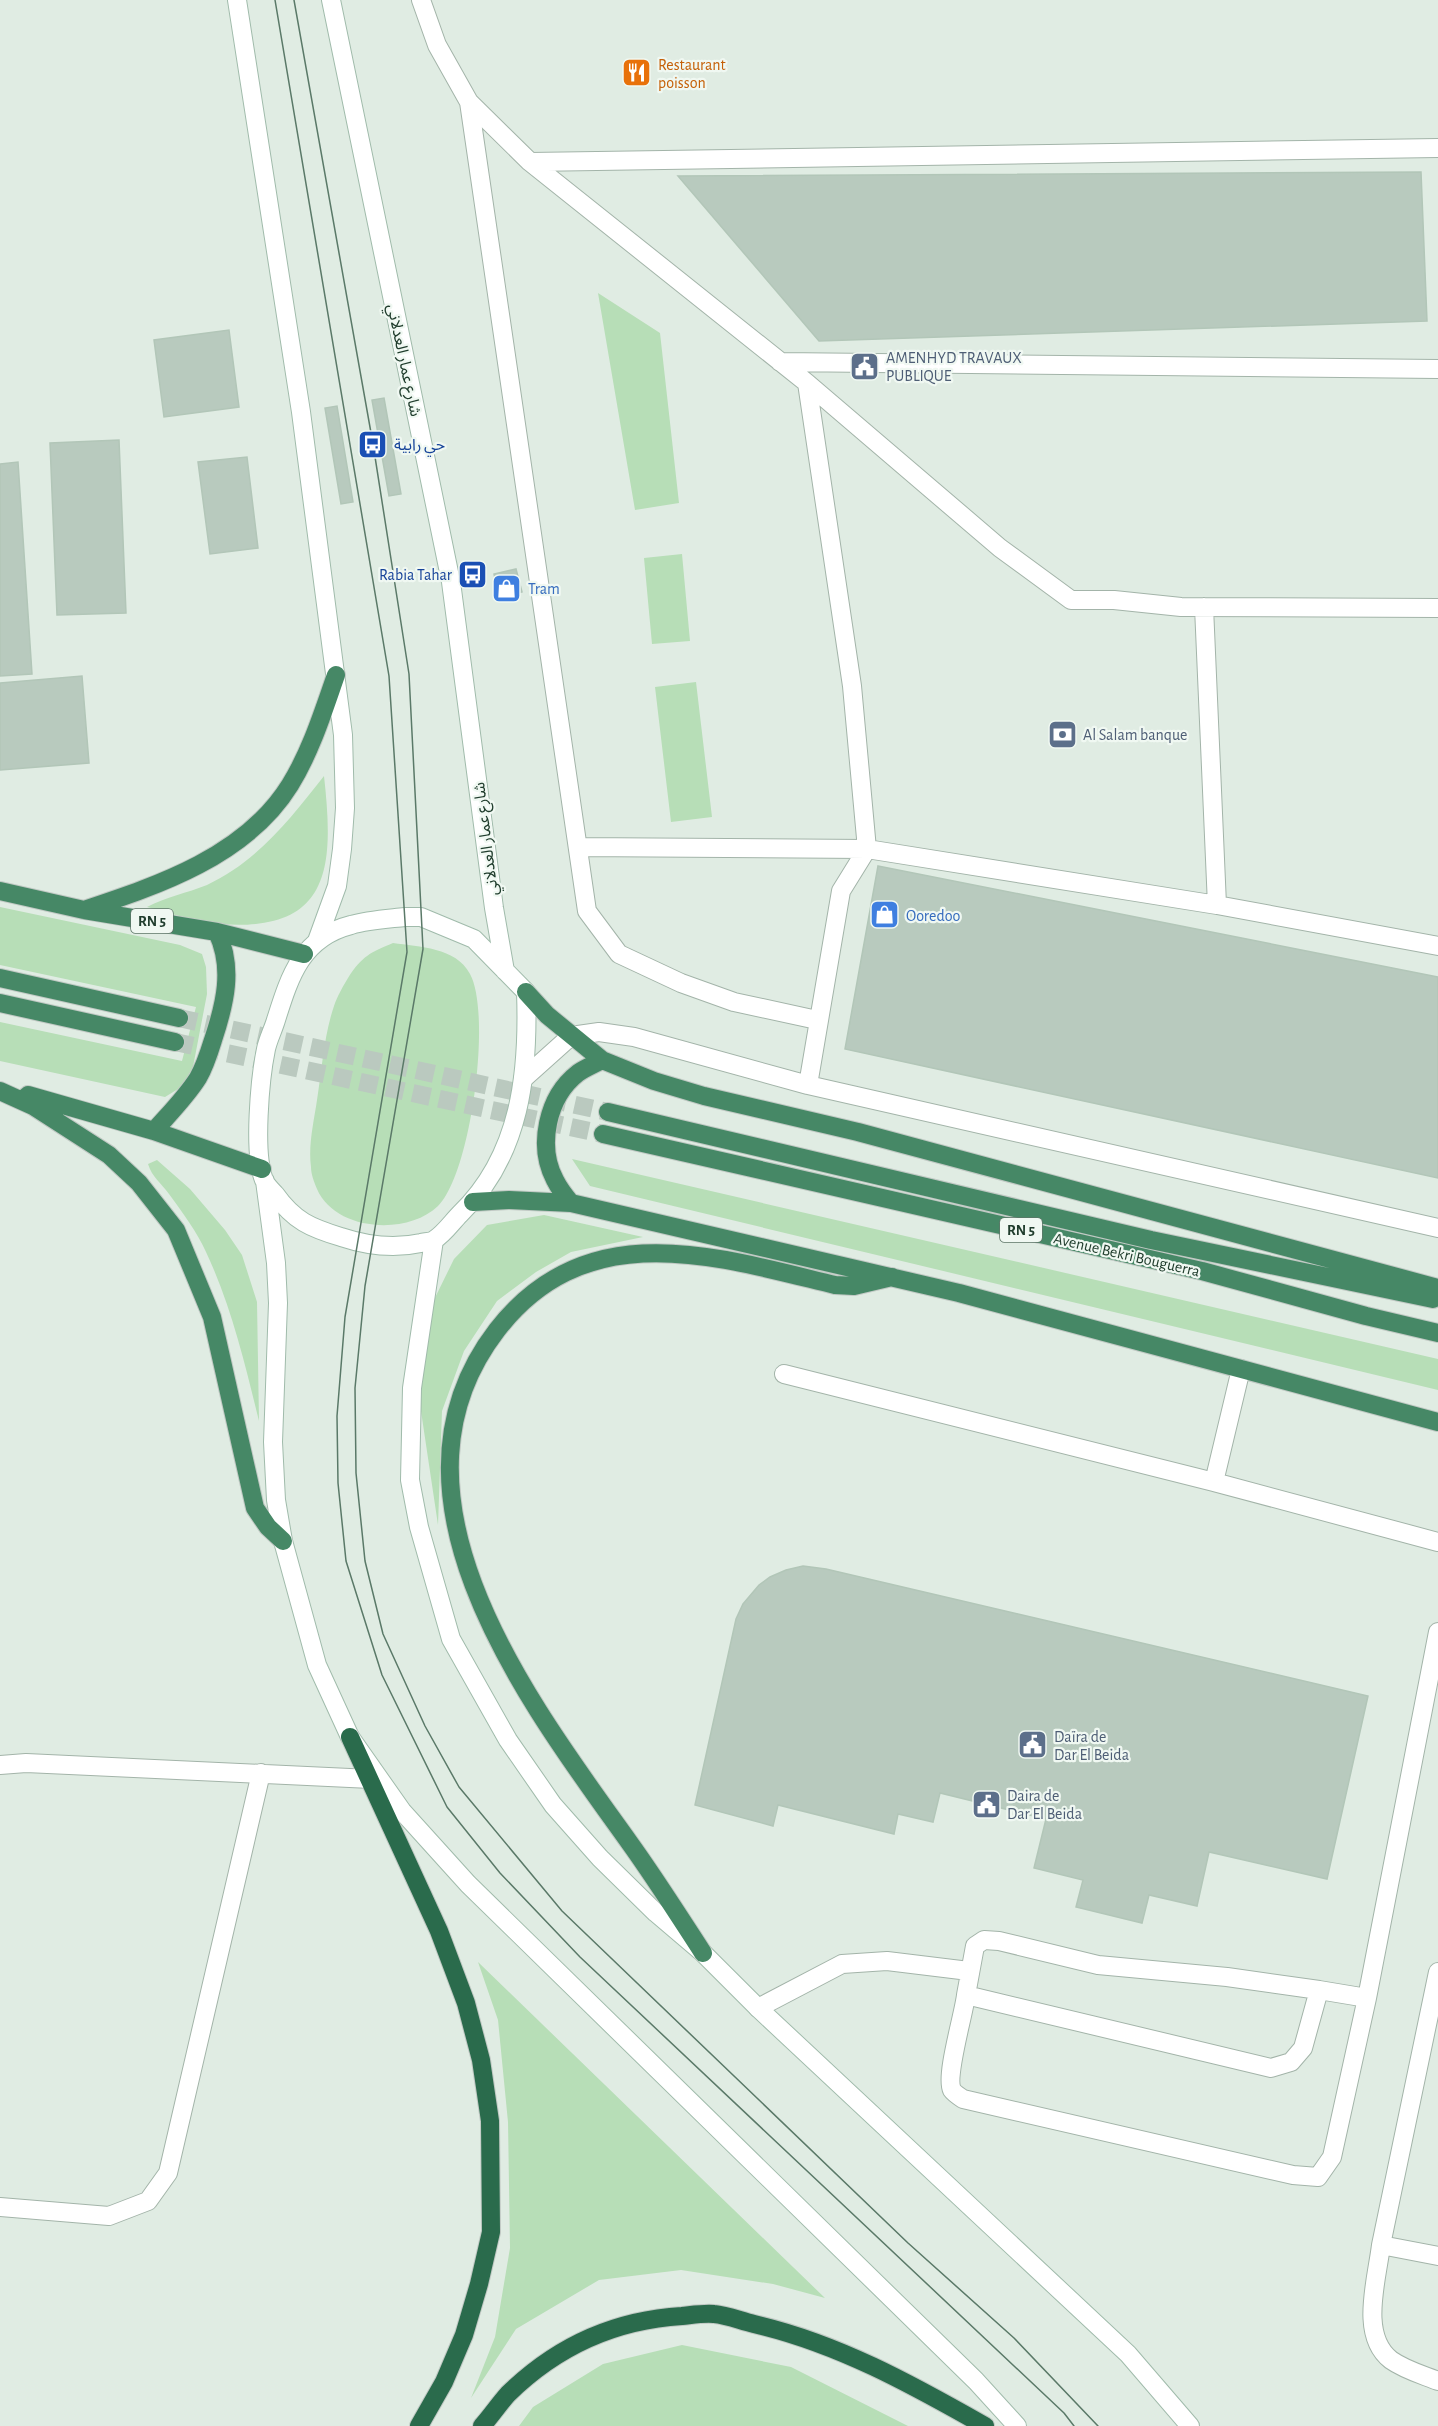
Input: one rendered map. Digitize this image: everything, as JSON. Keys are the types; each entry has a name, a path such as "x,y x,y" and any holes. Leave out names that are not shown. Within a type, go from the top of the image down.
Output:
{"highway":[{"path":"84,910 142,891 187,872 238,840 264,818 290,786 306,754 336,675"},
{"name":"RN 5","path":"0,891 84,910 311,947"},
{"path":"154,1131 198,1078 223,1009 227,985 226,962 223,945 217,932"},
{"path":"0,978 179,1018"},
{"path":"526,992 571,1036 603,1060 654,1081 704,1096 858,1132 1438,1288"},
{"path":"0,1003 176,1042"},
{"path":"571,1203 554,1179 546,1151 547,1123 558,1096 577,1074 603,1060"},
{"path":"0,1089 154,1131 263,1175"},
{"path":"0,1089 33,1106 109,1155 140,1183 176,1230 212,1317 255,1508 268,1527 283,1540"},
{"name":"Avenue Bekri Bouguerra","path":"608,1112 1150,1240 1438,1300"},
{"name":"Avenue Bekri Bouguerra","path":"603,1134 1202,1271 1366,1316 1438,1333"},
{"path":"473,1202 539,1200 571,1203 892,1277 1438,1422"},
{"path":"703,1953 650,1872 546,1726 515,1672 488,1617 460,1548 449,1490 449,1453 466,1382 489,1341 514,1309 553,1279 607,1258 640,1252 685,1253 835,1285 854,1286 892,1277"},
{"path":"350,1737 439,1931 466,2003 481,2060 490,2121 491,2232 464,2336 444,2382 419,2426"},
{"path":"482,2426 508,2395 542,2366 578,2343 614,2327 659,2317 714,2314 786,2331 842,2350 985,2426"}],"street":[{"path":"237,0 301,412 343,735 345,808 337,886 311,947 292,973 284,993 266,1049 259,1128 263,1175 276,1263 278,1303 273,1442 276,1500 283,1540 317,1665 350,1737 402,1810 468,1884 968,2373 1017,2426"},
{"name":"شارع عمار العدلاني","path":"331,0 451,582 494,908 505,971"},
{"path":"421,0 437,45 469,102 530,162 807,383 1000,548 1071,600 1114,600 1181,607 1438,608"},
{"path":"469,102 588,911 620,954 681,983 734,1002 817,1020"},
{"path":"530,162 1438,148"},
{"path":"780,362 1438,369"},
{"path":"807,383 852,686 867,849 841,891 817,1020 808,1085"},
{"path":"1204,607 1217,905"},
{"path":"578,847 867,849 1217,905 1438,946"},
{"path":"263,1175 287,1211 311,1228 372,1245 403,1247 434,1240 473,1202 488,1182 505,1152 516,1120 528,1035 526,992 474,939 421,917 405,917 350,925 311,947"},
{"path":"523,1079 571,1036 598,1032 634,1036 808,1085 1438,1228"},
{"path":"434,1240 412,1388 410,1480 419,1527 452,1639 507,1740 553,1805 600,1857 656,1913 703,1953 758,2008 1128,2354 1190,2426"},
{"path":"1214,1482 1241,1369"},
{"path":"784,1374 1214,1482 1438,1542"},
{"path":"1367,1998 1227,1977 1098,1965 999,1941 984,1940 975,1946 963,2016 949,2076 952,2090 963,2099 1293,2175 1318,2177 1332,2157 1367,1998 1438,1632"},
{"path":"0,1765 26,1763 371,1779"},
{"path":"0,2206 109,2216 148,2201 168,2173 261,1773"},
{"path":"758,2008 842,1964 887,1961 969,1971"},
{"path":"1438,1972 1382,2245 1373,2329 1378,2343 1391,2359 1438,2381"},
{"path":"966,1995 1271,2068 1291,2062 1302,2048 1319,1990"},
{"path":"1382,2245 1438,2256"}],"green space":[{"path":"598,293 660,333 679,503 635,510"},
{"path":"682,554 690,641 652,644 644,558"},
{"path":"696,682 712,817 671,822 655,687"},
{"path":"324,776 328,838 325,865 318,887 305,905 284,917 256,924 210,923 147,907 207,885 242,864 286,823"},
{"path":"0,907 180,945 202,954 206,967 207,994 193,1067 183,1086 165,1097 0,1061 0,1022 182,1061 196,1007 0,965"},
{"path":"393,943 425,947 446,953 464,965 470,974 476,994 479,1023 475,1093 460,1162 450,1188 438,1206 425,1216 391,1225 355,1221 339,1214 326,1203 317,1189 310,1159 326,1040 335,1003 346,981 358,965 373,952"},
{"path":"572,1159 1438,1359 1438,1390 590,1186"},
{"path":"157,1160 190,1189 225,1230 242,1255 257,1302 259,1421 237,1335 215,1272 194,1230 150,1169 148,1164"},
{"path":"544,1215 643,1237 571,1252 536,1272 497,1301 464,1351 442,1411 438,1525 418,1391 429,1310 454,1259 487,1225"},
{"path":"478,1962 825,2298 773,2284 681,2270 599,2280 516,2329 471,2398 495,2337 510,2248 508,2122 498,2020"},
{"path":"682,2345 791,2367 908,2426 519,2426 533,2407 603,2364"}],"building":[{"path":"1421,172 1427,321 819,341 678,176"},
{"path":"229,330 239,407 164,417 154,340"},
{"path":"384,398 401,494 389,496 372,400"},
{"path":"337,406 353,502 341,504 325,408"},
{"path":"119,440 126,613 57,615 50,443"},
{"path":"247,457 258,548 210,554 198,462"},
{"path":"18,462 32,674 0,676 0,464"},
{"path":"516,569 522,592 499,597 494,574"},
{"path":"82,676 89,763 0,770 0,683"},
{"path":"878,866 1438,977 1438,1178 845,1049"},
{"name":"Daïra de Dar El Beida","path":"803,1566 826,1569 1368,1696 1327,1879 1209,1852 1197,1906 1149,1895 1142,1923 1076,1907 1083,1880 1034,1868 1046,1819 940,1793 933,1822 898,1814 894,1834 778,1805 773,1826 695,1805 736,1619 743,1604 759,1585 786,1570"}],"tunnel":[{"path":"179,1018 608,1112"},
{"path":"175,1042 603,1134"}],"tram line":[{"path":"275,0 389,676 407,952 345,1317 337,1416 338,1483 346,1561 382,1675 447,1807 500,1873 580,1957 1064,2413 1074,2426"},
{"path":"294,0 373,444 409,674 423,949 365,1286 355,1388 356,1473 365,1561 383,1634 425,1726 459,1787 562,1911 908,2243 1014,2338 1098,2426"}],"place":[{"name":"Restaurant poisson","path":"637,73"},
{"name":"AMENHYD TRAVAUX PUBLIQUE","path":"865,366"},
{"name":"حي رابية","path":"373,444"},
{"name":"Rabia Tahar","path":"473,574"},
{"name":"Tram","path":"507,588"},
{"name":"Al Salam banque","path":"1062,734"},
{"name":"Ooredoo","path":"885,915"},
{"name":"Daïra de Dar El Beida","path":"1033,1745"},
{"name":"Daira de Dar El Beida","path":"986,1804"}]}
